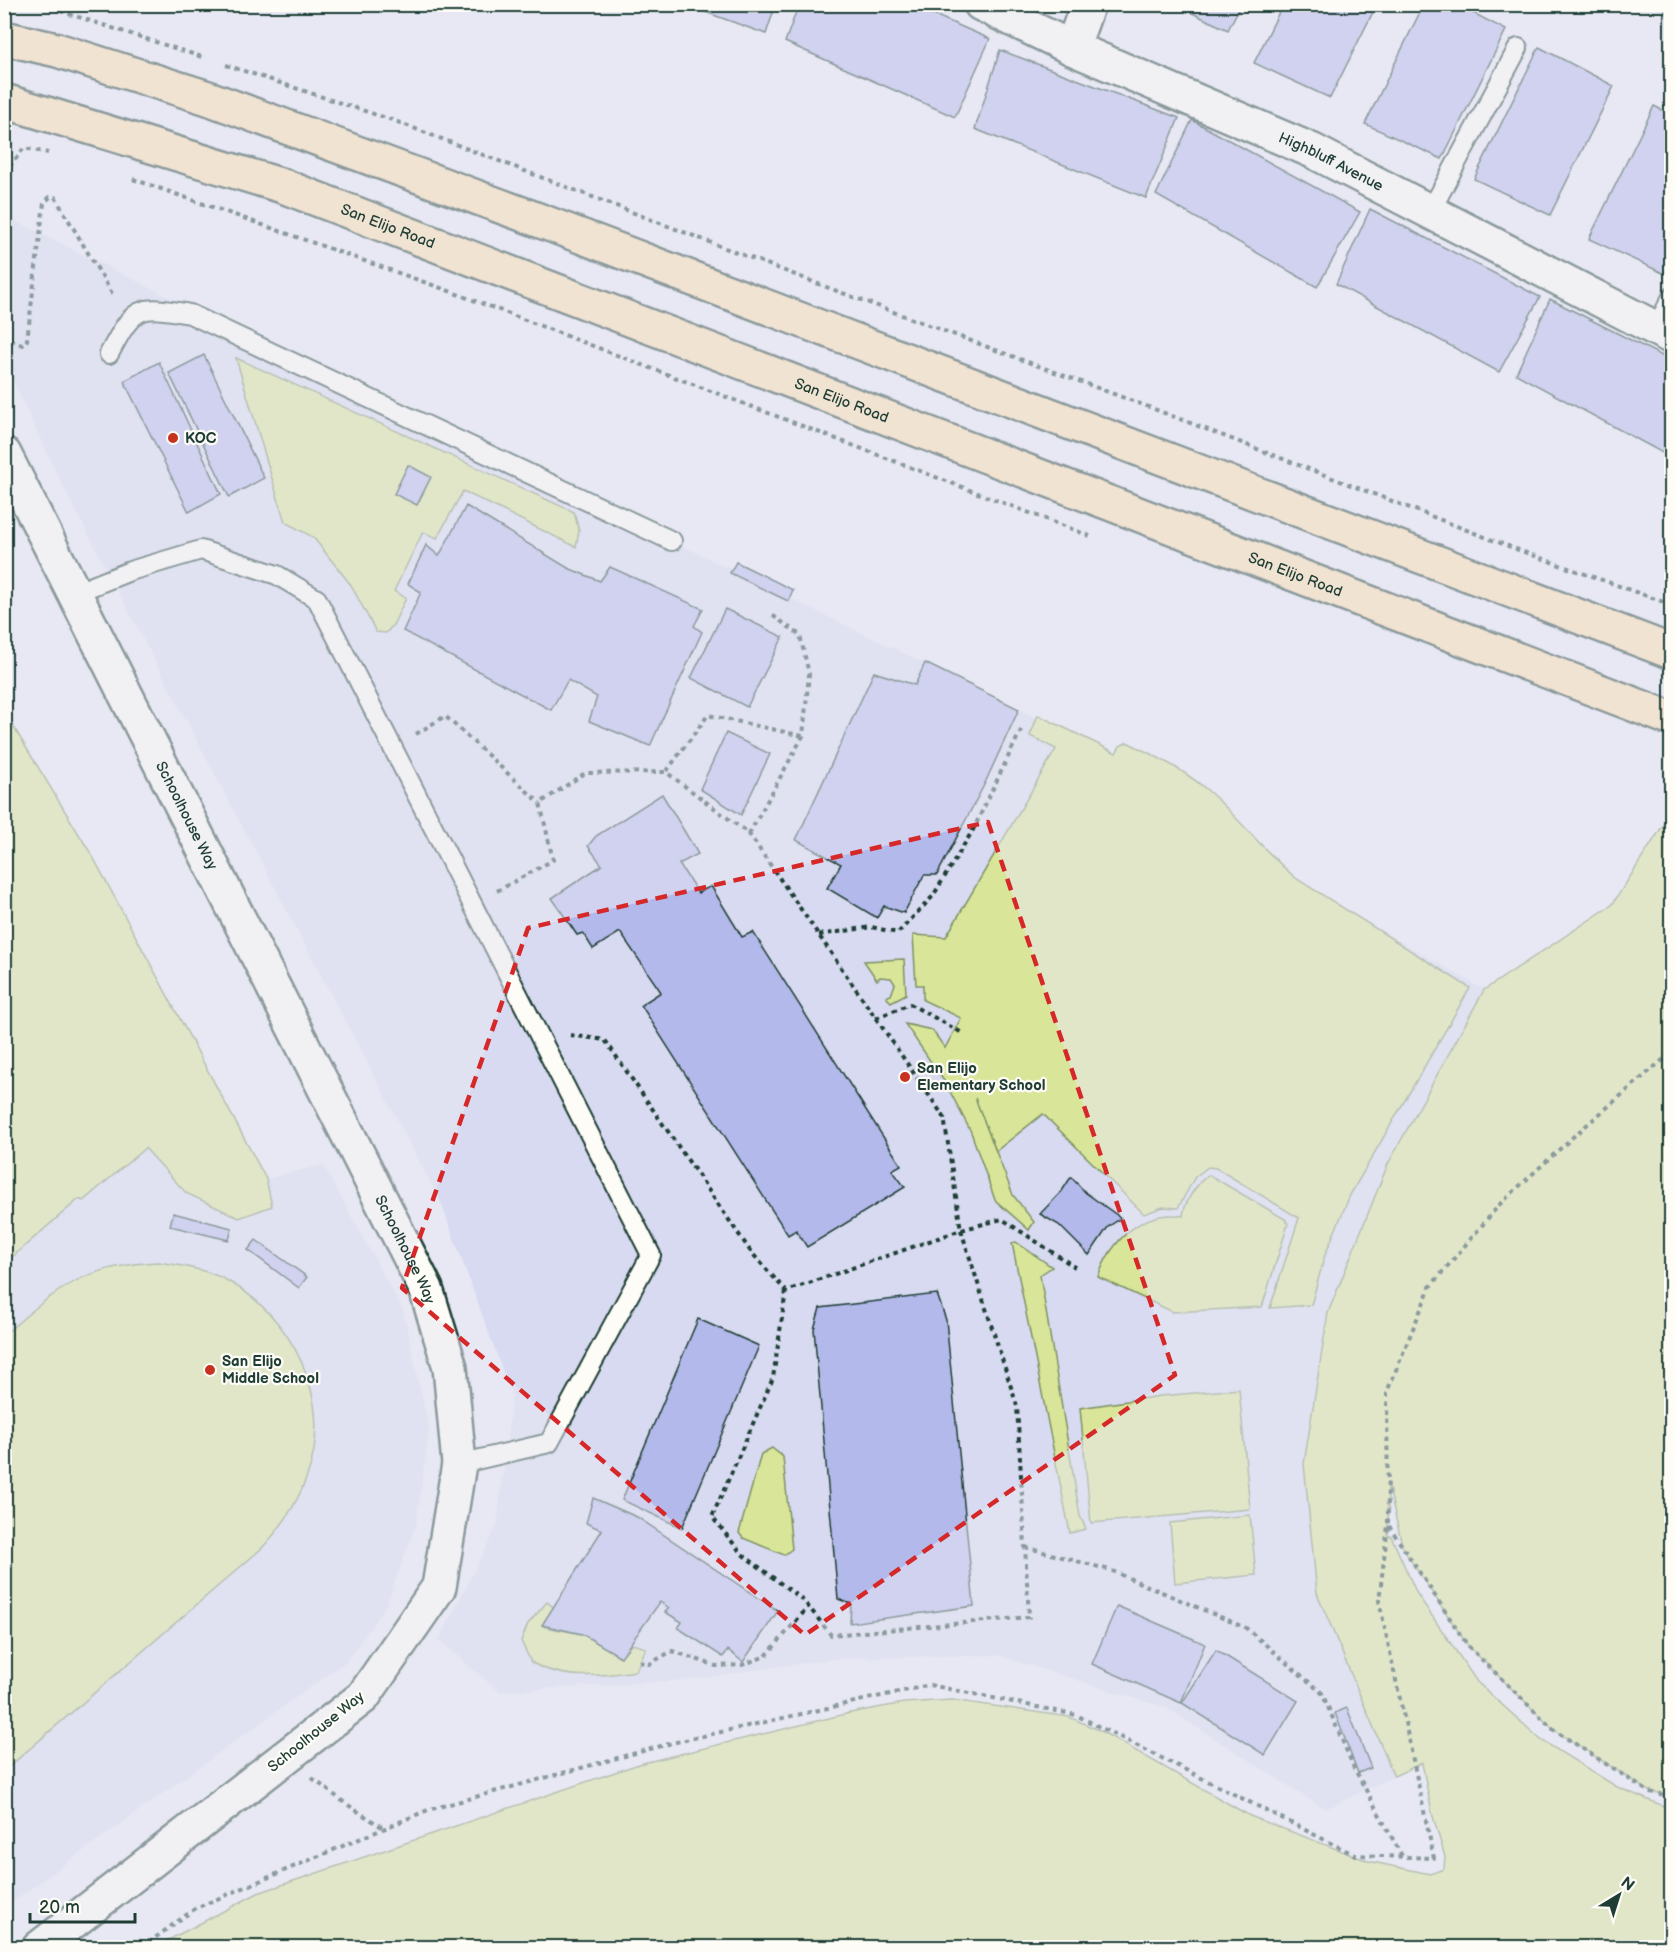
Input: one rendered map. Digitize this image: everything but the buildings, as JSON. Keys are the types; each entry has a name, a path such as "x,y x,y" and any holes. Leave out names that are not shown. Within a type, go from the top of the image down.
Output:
{"main road":[{"path":"4,38 57,50 218,102 549,224 1671,652"},
{"name":"San Elijo Road","path":"4,101 283,186 1671,718"}],"street":[{"name":"Highbluff Avenue","path":"981,4 1072,48 1313,151 1664,332"},
{"path":"1072,48 1088,4"},
{"name":"Schoolhouse Way","path":"4,454 426,1289 450,1367 459,1464 439,1587 363,1697 39,1947"}],"lane":[{"path":"1430,212 1518,48"},
{"path":"1664,332 1671,297"},
{"path":"109,354 129,317 154,307 190,314 672,541"},
{"path":"75,593 130,571 201,550 277,574 317,599 651,1255 549,1443 459,1464"}],"path":[{"path":"60,11 211,60"},
{"path":"222,63 395,121 829,288 1154,409 1510,547 1671,605"},
{"path":"4,174 24,148 56,155"},
{"path":"132,179 444,289 1100,539"},
{"path":"4,287 10,340 23,345 27,340 44,203 50,197 55,197 114,297"},
{"path":"749,834 803,736 809,674 800,635 772,615"},
{"path":"666,772 708,715 803,736"},
{"path":"416,734 445,716 540,803 552,860 497,891"},
{"path":"819,935 870,927 898,933 933,896 973,830 1023,726"},
{"path":"540,803 585,773 666,772 749,834 944,1117 961,1230 1017,1406 1029,1617 831,1635 809,1606 742,1554 712,1517 773,1378 786,1291"},
{"path":"876,1018 910,1004 964,1034"},
{"path":"570,1035 605,1040 751,1252 786,1291"},
{"path":"141,1947 196,1908 383,1827 428,1810 672,1743 930,1685 1076,1715 1355,1855 1434,1858 1379,1600 1388,1525 1387,1392 1430,1287 1500,1204 1671,1052"},
{"path":"786,1291 961,1230 1002,1219 1075,1267"},
{"path":"1388,1525 1468,1646 1554,1730 1649,1791 1671,1796"},
{"path":"1025,1547 1110,1570 1246,1628 1322,1693 1354,1768 1403,1857"},
{"path":"639,1662 649,1664 672,1651 716,1666 742,1665 766,1656 809,1606"},
{"path":"286,1756 345,1803 383,1827"}],"highlighted area":[{"path":"988,822 1175,1375 805,1635 402,1288 528,928"}],"shaded area":[{"name":"San Elijo Elementary School","path":"5,216 434,429 672,541 1232,813 1277,871 1484,990 1388,1164 1328,1313 1304,1464 1317,1593 1394,1776 1325,1809 1167,1708 997,1655 839,1658 684,1680 499,1691 439,1640 497,1527 512,1396 440,1200 64,488 5,363"},
{"name":"San Elijo Middle School","path":"4,737 261,1180 323,1165 403,1311 429,1430 416,1524 386,1605 346,1661 5,1907"}],"green space":[{"path":"236,358 574,512 579,531 576,547 463,491 437,538 423,532 394,591 406,598 393,625 386,633 376,632 351,585 313,537 285,522"},
{"path":"5,713 93,857 266,1179 272,1206 239,1218 186,1193 145,1148 83,1201 79,1199 5,1263"},
{"path":"1038,715 1116,753 1120,746 1127,742 1177,769 1218,800 1297,879 1470,988 1350,1195 1325,1255 1311,1305 1270,1308 1299,1218 1216,1168 1208,1167 1195,1177 1178,1208 1163,1207 1144,1214 1043,1114 996,1151 975,1098 1013,1195 1034,1222 1029,1230 995,1200 971,1132 946,1084 905,1024 932,1030 945,1048 961,1018 923,1000 923,985 916,985 913,935 946,937 1056,749 1030,736"},
{"path":"1672,778 1671,1796 1649,1791 1554,1730 1468,1646 1403,1549 1388,1484 1388,1536 1391,1536 1417,1594 1477,1682 1541,1740 1617,1787 1671,1809 1671,1947 155,1947 258,1893 639,1764 850,1713 904,1703 952,1700 1069,1717 1101,1731 1250,1816 1368,1861 1430,1874 1444,1869 1445,1857 1432,1813 1422,1763 1394,1776 1317,1593 1304,1464 1328,1313 1388,1164 1484,990 1612,905 1671,813"},
{"path":"904,959 906,994 891,1002 886,997 891,995 895,984 891,978 880,977 877,980 864,961"},
{"path":"1209,1175 1285,1219 1288,1224 1262,1307 1173,1312 1098,1277 1111,1251 1130,1230 1154,1218 1168,1215 1183,1216 1192,1193"},
{"path":"1016,1242 1052,1267 1040,1275 1080,1516 1086,1529 1070,1533 1012,1243"},
{"path":"159,1262 200,1270 224,1279 249,1294 270,1314 288,1337 302,1363 311,1390 316,1419 314,1448 307,1476 299,1497 288,1515 261,1549 5,1770 5,1334 41,1304 74,1282 111,1268"},
{"path":"1239,1389 1250,1509 1091,1523 1080,1408 1161,1396"},
{"path":"772,1448 783,1457 792,1549 784,1555 743,1538 739,1533 761,1454"},
{"path":"1250,1515 1256,1575 1175,1583 1170,1523"},
{"path":"547,1602 554,1608 542,1625 545,1627 586,1635 620,1657 632,1644 646,1648 636,1671 569,1675 531,1662 521,1641 528,1624"}],"place":[{"name":"KOC","path":"173,438"},
{"name":"San Elijo Elementary School","path":"905,1077"},
{"name":"San Elijo Middle School","path":"210,1370"}]}
